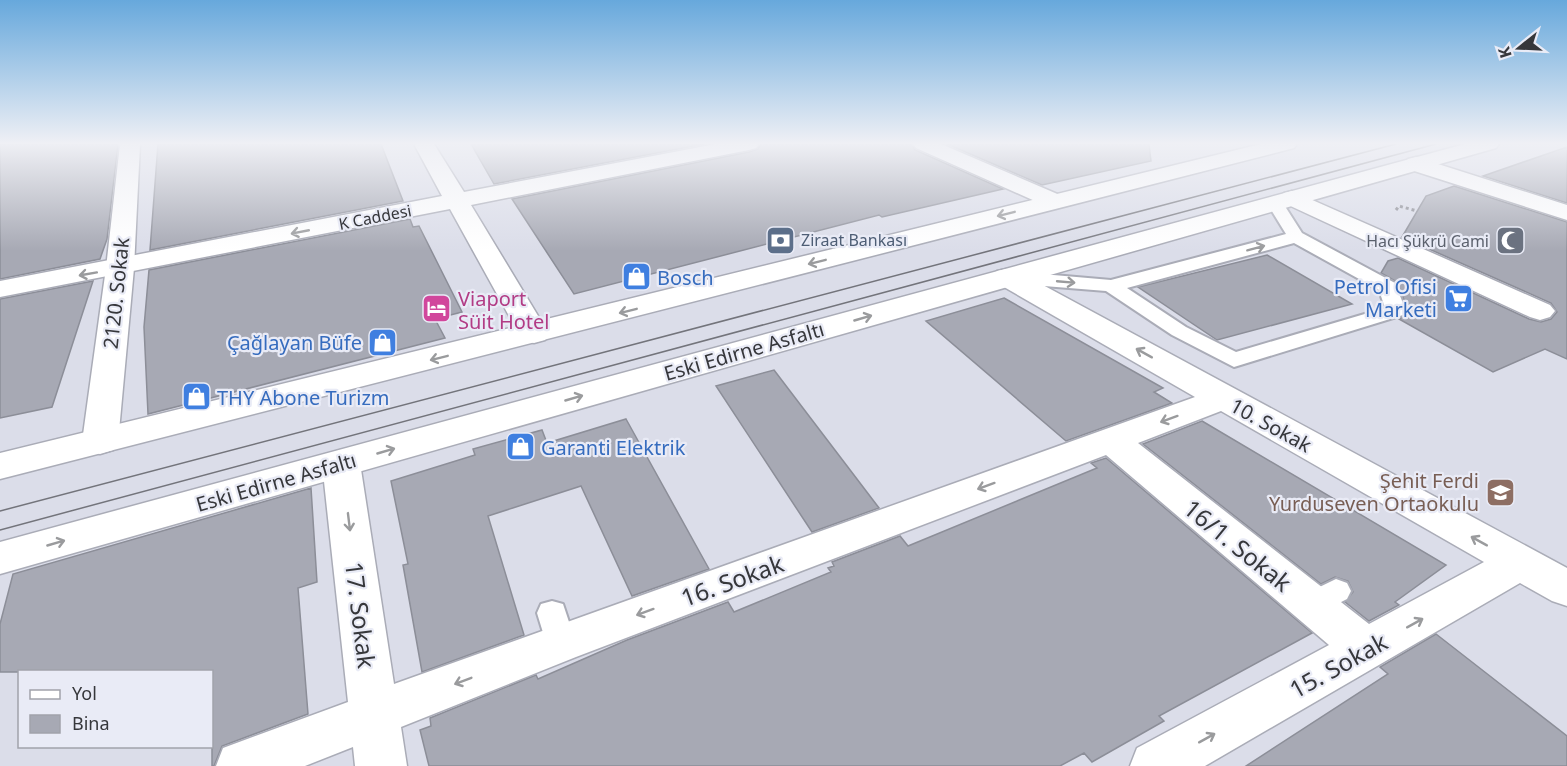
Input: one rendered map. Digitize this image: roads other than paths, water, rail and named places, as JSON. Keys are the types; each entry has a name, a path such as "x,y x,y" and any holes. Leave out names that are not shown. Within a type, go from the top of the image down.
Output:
{"street":[{"name":"2120. Sokak","path":"100,442 120,268 127,180"},
{"path":"445,180 534,334"},
{"name":"K Caddesi","path":"0,289 120,268 567,180"},
{"path":"1005,180 1054,201"},
{"path":"0,466 534,334 1141,180"},
{"name":"Eski Edirne Asfaltı","path":"0,558 1359,180"},
{"path":"1465,180 1567,213"},
{"path":"1283,201 1540,311"},
{"name":"10. Sokak","path":"1007,277 1567,589"},
{"name":"16. Sokak","path":"242,766 374,716 556,628 1111,440 1224,398"},
{"name":"16/1. Sokak","path":"1111,440 1324,598 1366,649"},
{"name":"17. Sokak","path":"341,464 381,766"},
{"name":"15. Sokak","path":"1156,766 1520,563"}],"lane":[{"path":"1111,286 1179,331 1234,360 1396,311 1388,287 1296,237 1283,201"},
{"path":"1007,277 1111,286 1296,237"}],"tram line":[{"path":"0,511 1260,180"},
{"path":"0,530 1303,180"}],"place":[{"name":"Ziraat Bankası","path":"780,240"},
{"name":"Hacı Şükrü Cami","path":"1510,241"},
{"name":"Bosch","path":"636,277"},
{"name":"Petrol Ofisi Marketi","path":"1458,298"},
{"name":"Viaport Süit Hotel","path":"437,309"},
{"name":"Çağlayan Büfe","path":"383,342"},
{"name":"THY Abone Turizm","path":"196,397"},
{"name":"Garanti Elektrik","path":"520,447"},
{"name":"Şehit Ferdi Yurduseven Ortaokulu","path":"1500,492"}]}
